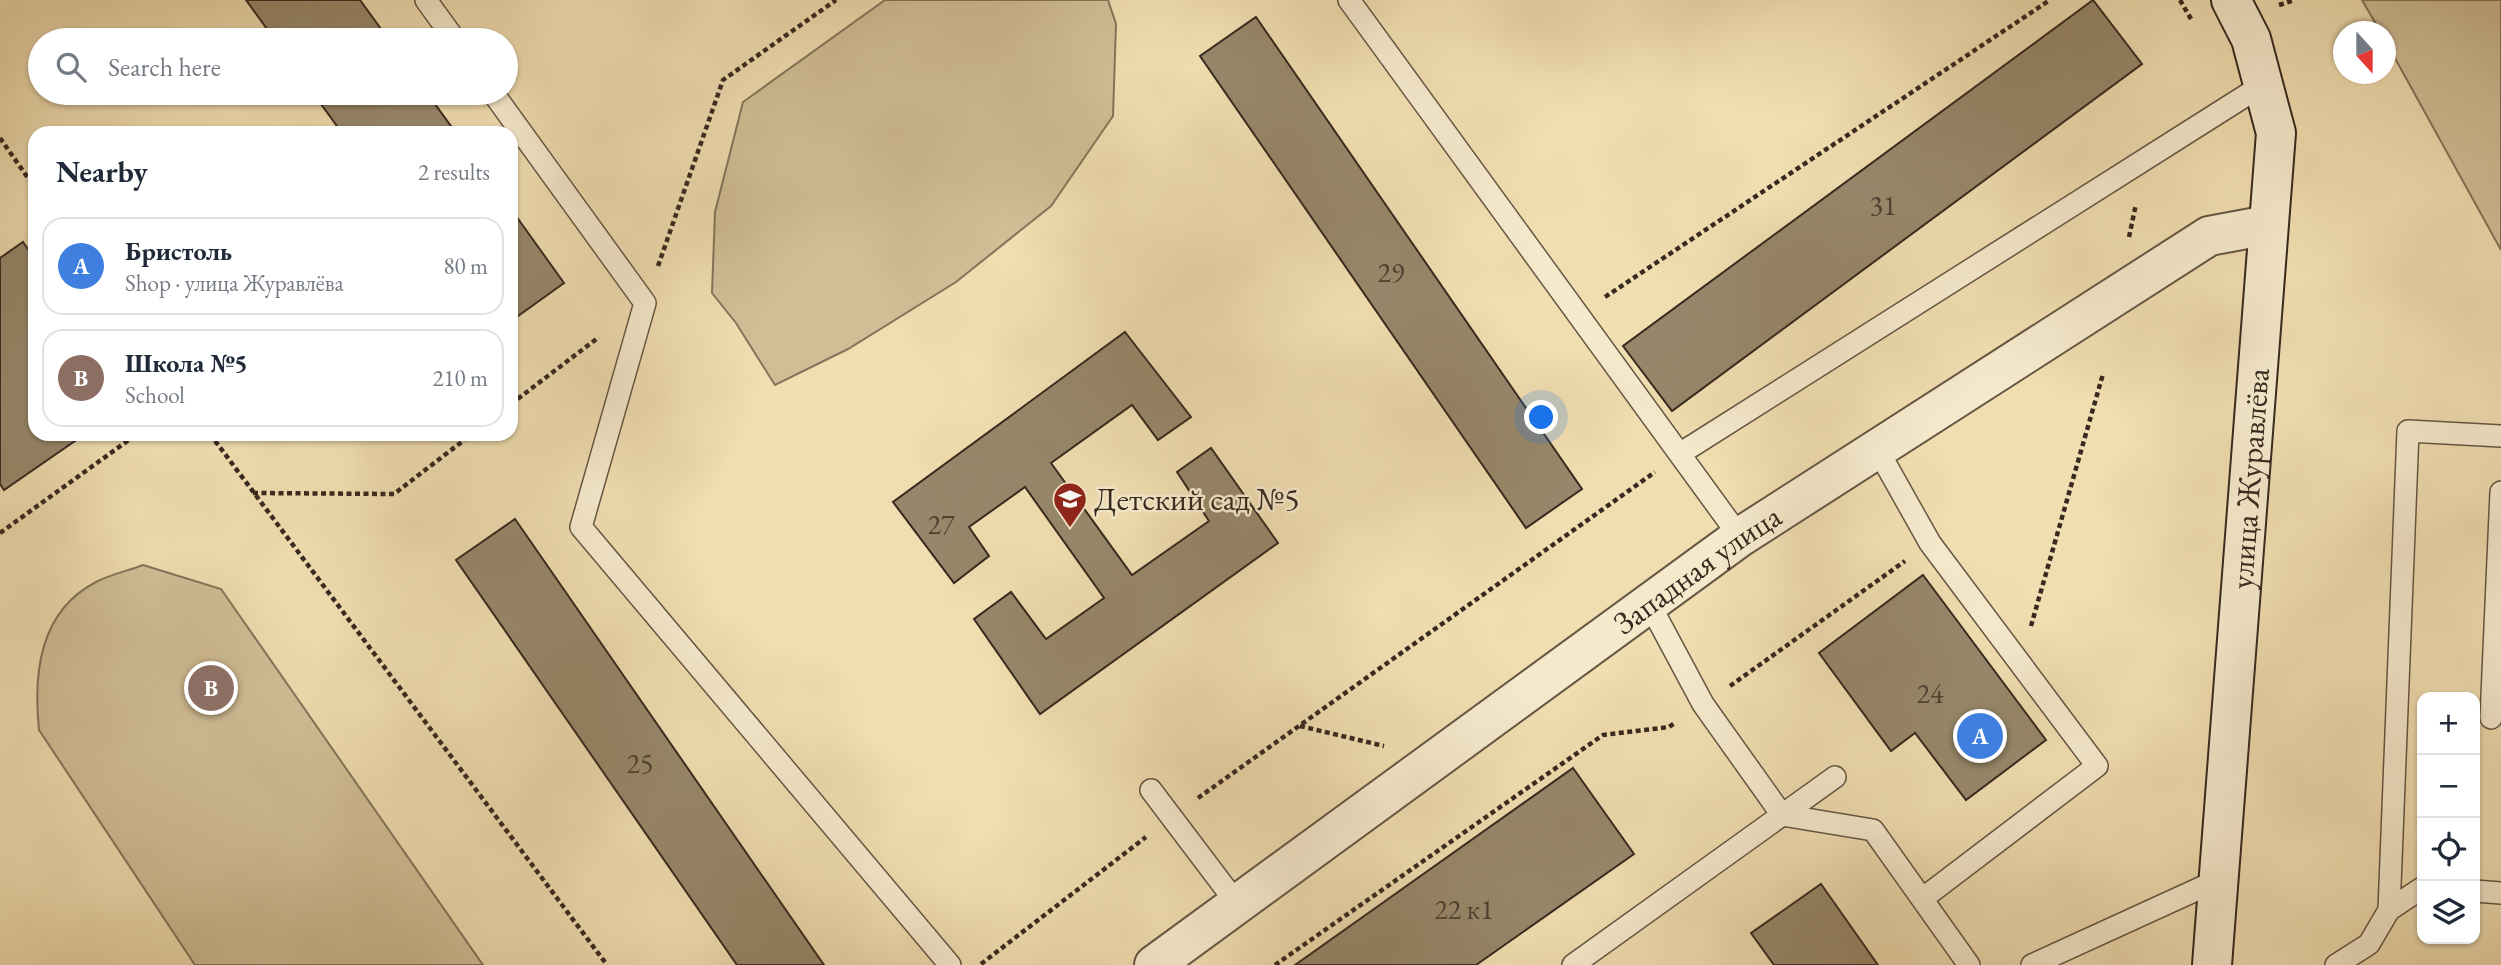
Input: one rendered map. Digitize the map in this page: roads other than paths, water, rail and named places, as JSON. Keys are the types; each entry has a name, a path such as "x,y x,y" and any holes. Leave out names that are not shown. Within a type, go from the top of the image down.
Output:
{"street":[{"name":"улица Журавлёва","path":"2212,965 2276,133 2251,39 2231,0"},
{"name":"Западная улица","path":"1154,965 1740,537 1876,447 2209,236 2268,225"}],"lane":[{"path":"426,0 446,28"},
{"path":"1349,0 1740,537"},
{"path":"1681,453 2264,84"},
{"path":"502,105 517,126"},
{"path":"518,128 645,303 581,527 950,965"},
{"path":"2336,965 2370,944 2389,910 2408,431 2501,436"},
{"path":"1876,447 1930,543 2097,766 1922,899"},
{"path":"2491,718 2501,492"},
{"path":"1650,605 1703,704 1782,815 1872,830 1969,965"},
{"path":"1573,965 1835,777"},
{"path":"1151,790 1238,905"},
{"path":"2032,965 2218,880"},
{"path":"2389,910 2417,891"},
{"path":"2480,891 2501,893"}],"place":[{"name":"Детский сад №5","path":"1070,529"},
{"name":"Школа №5","path":"211,688"},
{"name":"Бристоль","path":"1980,736"}]}
